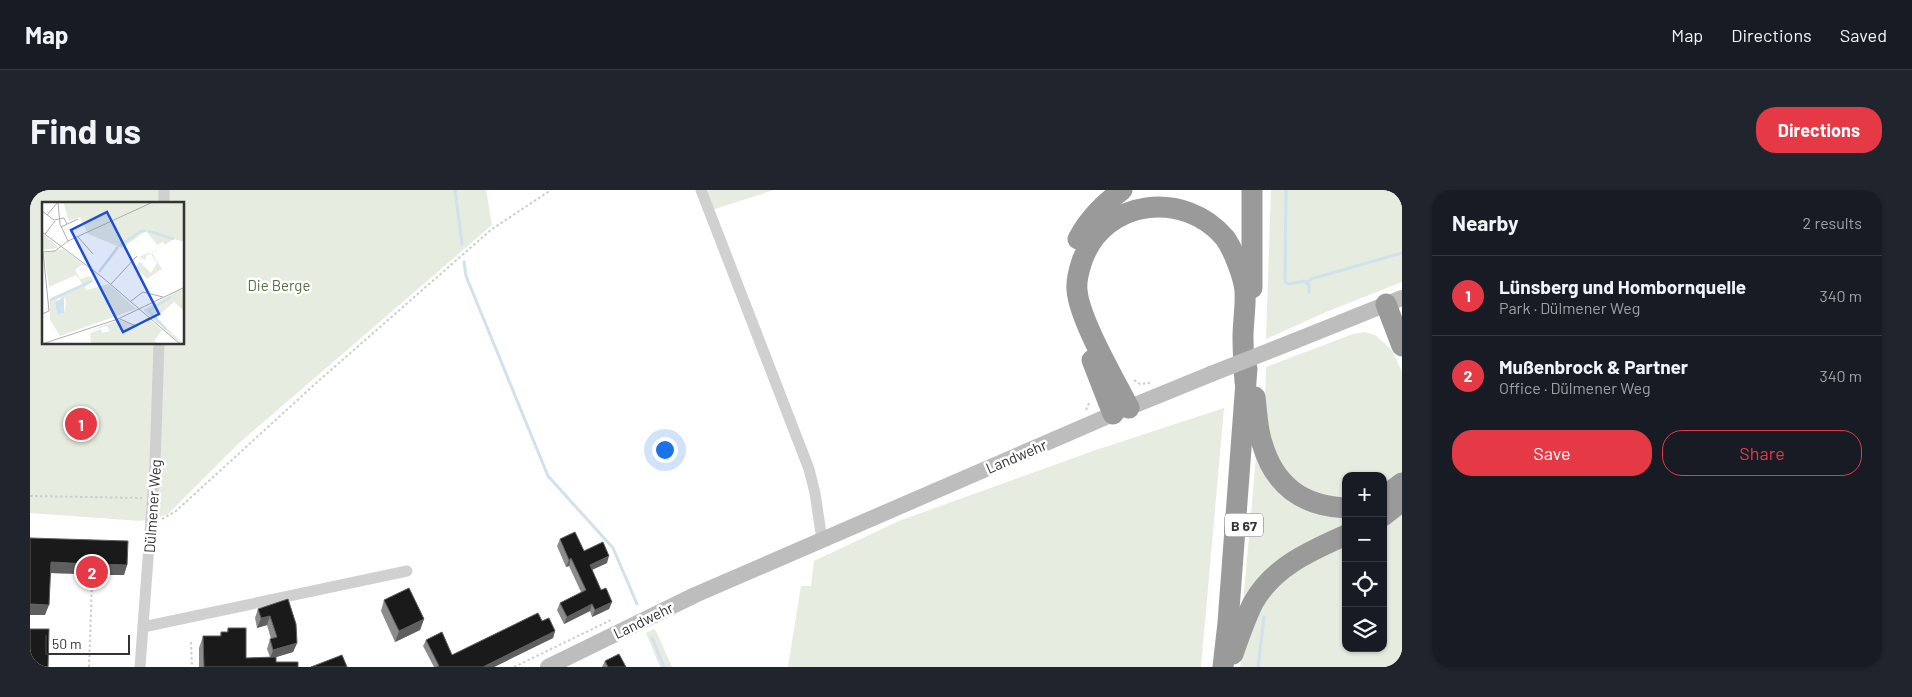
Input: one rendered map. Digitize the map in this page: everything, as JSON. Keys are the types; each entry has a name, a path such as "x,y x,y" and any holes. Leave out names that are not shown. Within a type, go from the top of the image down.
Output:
{"highway":[{"path":"1121,411 1070,296 1069,278 1076,242 1086,224 1102,205 1122,190"},
{"name":"B 67","path":"1250,390 1252,190"},
{"name":"B 67","path":"1229,663 1228,623 1250,390 1262,190"},
{"path":"1121,411 1077,291 1078,273 1086,248 1097,232 1128,210 1151,205 1176,206 1206,220 1225,239 1238,264 1245,290 1243,337 1250,390 1261,441 1274,472 1281,481 1301,498 1330,507 1342,508"},
{"path":"1394,301 1402,346"},
{"path":"1387,494 1402,483"},
{"path":"1387,513 1402,501"},
{"path":"1229,663 1254,602 1274,576 1296,559 1342,537"}],"main road":[{"name":"Landwehr","path":"548,667 695,595 822,540 1121,411 1394,301"}],"street":[{"path":"701,190 809,469 815,493 822,540"},
{"name":"Dülmener Weg","path":"140,667 155,464 159,345"},
{"path":"142,628 406,570"}],"path":[{"path":"151,524 176,512 316,384 492,229 551,190"},
{"path":"30,496 152,498"},
{"path":"89,667 92,582"},
{"path":"191,642 192,667"}],"green space":[{"name":"Die Berge","path":"30,190 486,190 492,225 238,444 167,515 140,521 30,513"},
{"path":"774,190 712,210 705,191"},
{"path":"1271,190 1402,190 1402,282 1326,312 1266,339"},
{"path":"1365,332 1375,335 1392,350 1402,372 1402,474 1387,487 1387,472 1342,472 1342,502 1298,487 1273,453 1265,405 1266,367 1353,334"},
{"path":"1224,408 1201,667 788,667 801,586 811,586 814,561 899,521 1093,451"},
{"path":"1256,457 1265,466 1342,510 1342,532 1243,604"},
{"path":"1402,507 1402,667 1240,667 1244,643 1274,584 1342,543 1342,652 1387,652 1387,519"},
{"path":"654,629 672,667 660,667 646,633"}],"building":[{"path":"575,532 584,551 603,542 609,556 590,565 601,590 606,588 612,602 595,610 592,604 567,617 560,603 586,590 571,558 569,560 560,539"},
{"path":"30,538 128,541 127,565 99,564 99,572 89,572 89,564 51,562 49,605 30,604"},
{"path":"409,588 424,619 399,631 384,600"},
{"path":"288,599 296,624 297,643 273,650 270,639 277,637 270,616 261,618 258,609"},
{"path":"538,613 542,621 549,618 555,631 483,667 437,667 439,666 426,640 442,632 452,655"},
{"path":"228,628 246,628 246,658 276,657 276,662 298,662 298,667 204,667 203,636 221,636 221,632 228,632"},
{"path":"30,629 49,629 48,667 30,667"},
{"path":"619,654 626,667 608,667 605,661"},
{"path":"342,655 347,667 311,667"}],"waterway":[{"path":"455,190 462,244"},
{"path":"1286,190 1285,282 1289,284 1304,281 1309,285 1309,292"},
{"path":"1306,283 1311,279 1402,253"},
{"path":"464,262 466,276 548,476 613,548 637,604"},
{"path":"1258,667 1264,617"},
{"path":"652,638 664,667"}],"place":[{"name":"Lünsberg und Hombornquelle","path":"81,424"},
{"name":"Mußenbrock & Partner","path":"92,572"}]}
